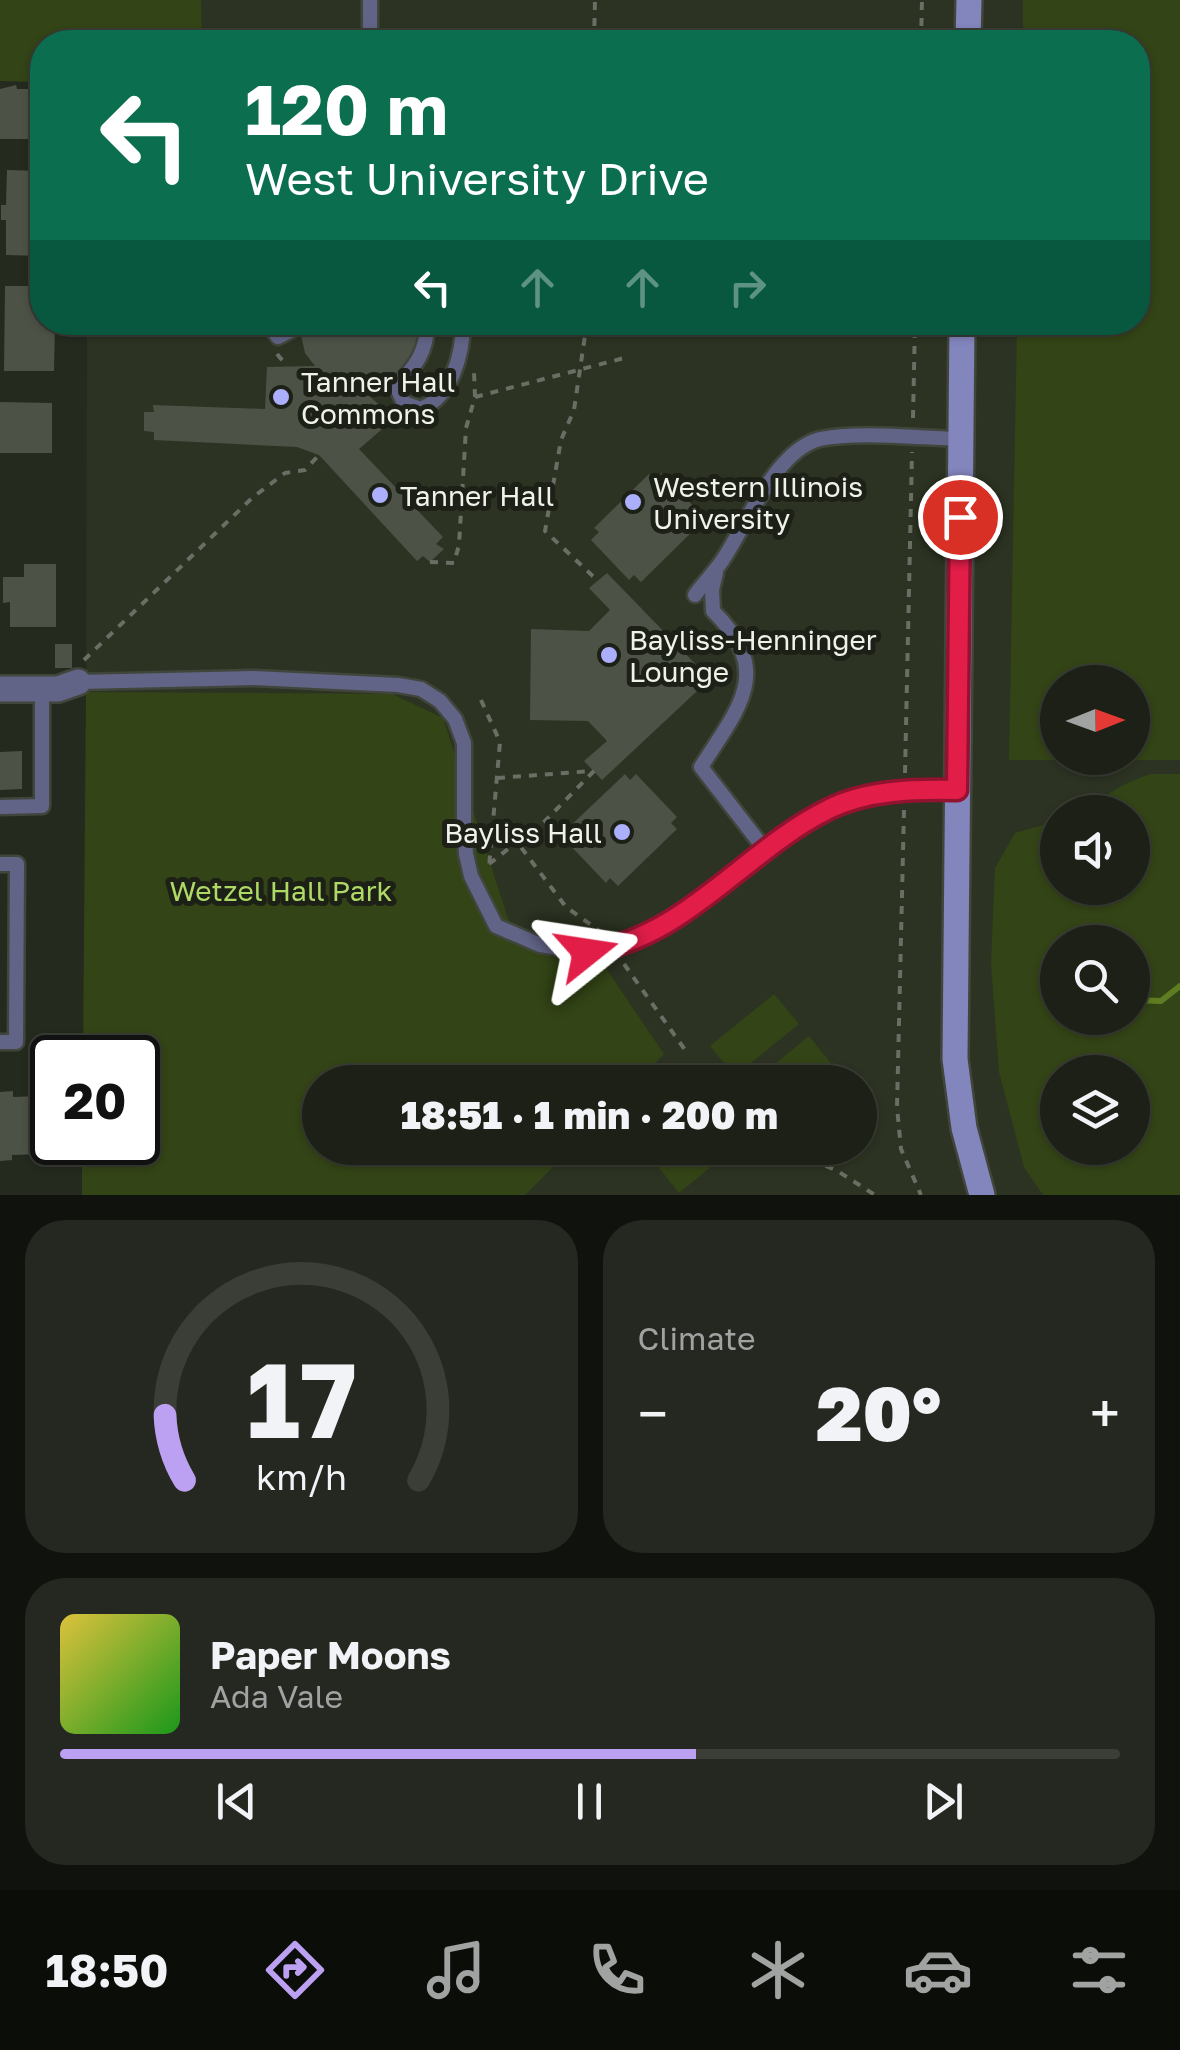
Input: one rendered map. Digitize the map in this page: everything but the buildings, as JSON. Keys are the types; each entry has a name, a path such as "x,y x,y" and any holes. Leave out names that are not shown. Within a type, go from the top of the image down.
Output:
{"street":[{"path":"968,0 968,30"},
{"path":"962,335 955,1059 964,1128 982,1195"},
{"path":"0,690 58,689 75,677"}],"lane":[{"path":"370,0 370,30"},
{"path":"426,335 424,350 410,374 396,386 404,402 421,409 436,403 458,365 461,335"},
{"path":"695,594 718,565 758,499 795,452 808,443 835,438 960,439"},
{"path":"718,565 712,590 714,611 741,646 746,689 742,702 701,766 766,851"},
{"path":"75,677 254,678 420,688 440,701 455,719 464,743 466,854 480,896 496,926 540,945 587,952 613,948 698,904 830,808 904,788 957,790"},
{"path":"0,807 42,806 42,689"},
{"path":"0,864 17,864 16,1042 0,1042"}],"path":[{"path":"594,30 595,0"},
{"path":"921,30 922,0"},
{"path":"584,335 574,410 560,440 545,532 598,581"},
{"path":"430,562 454,563 459,544 466,428 474,397 477,354"},
{"path":"474,397 628,357"},
{"path":"75,677 252,498 285,473 305,470 320,456"},
{"path":"489,864 545,821 594,771 497,778"},
{"path":"904,788 897,1107 901,1149 922,1195"},
{"path":"516,842 566,907 597,927 688,1054"},
{"path":"824,1165 874,1195"}],"shaded area":[{"name":"Western Illinois University","path":"92,0 1180,0 1180,1195 82,1195 114,1165 160,1165 160,1035 85,1035 87,335 1150,335 1150,30 91,30"}],"green space":[{"path":"0,0 201,0 202,30 30,30 30,82 0,81"},
{"path":"1023,0 1180,0 1180,760 1150,760 1150,665 1040,665 1040,760 1009,760 1017,335 1150,335 1150,30 1023,30"},
{"name":"Wetzel Hall Park","path":"86,692 392,694 443,718 516,943 552,957 601,961 664,1054 653,1065 302,1065 302,1165 555,1165 525,1195 82,1195 82,1165 160,1165 160,1035 83,1035"},
{"path":"1151,774 1180,774 1180,1195 1043,1195 1024,1167 999,1072 991,964 995,868 1015,833 1040,826 1040,905 1150,905 1150,795 1108,795"},
{"path":"774,994 799,1024 749,1065 726,1065 710,1046"},
{"path":"809,1036 832,1065 774,1065"},
{"path":"657,1165 713,1165 679,1193"}],"waterway":[{"path":"1150,1001 1161,1001 1180,986"}],"place":[{"name":"Tanner Hall Commons","path":"281,397"},
{"name":"Tanner Hall","path":"380,495"},
{"name":"Western Illinois University","path":"633,502"},
{"name":"Bayliss-Henninger Lounge","path":"609,655"},
{"name":"Bayliss Hall","path":"622,832"}],"route":[{"path":"587,952 616,948 698,904 830,808 904,788 957,790 960,517"}]}
